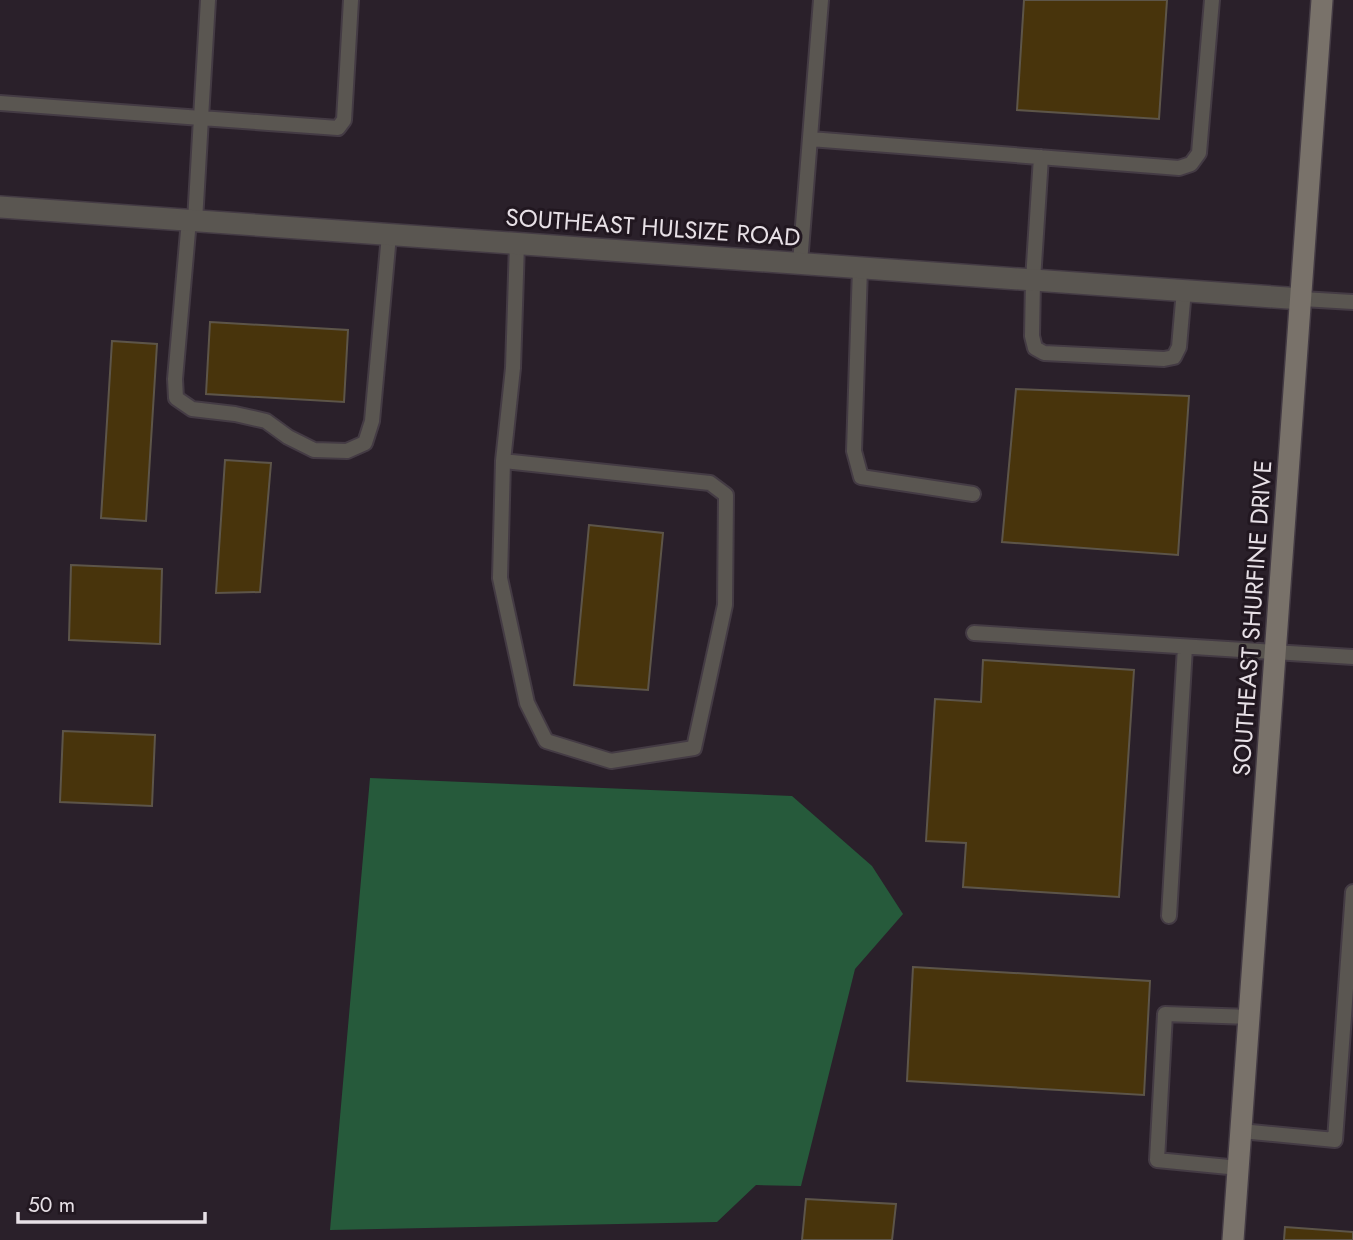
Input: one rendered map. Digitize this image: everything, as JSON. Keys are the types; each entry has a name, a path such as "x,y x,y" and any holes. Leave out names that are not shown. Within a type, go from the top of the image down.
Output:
{"street":[{"name":"SOUTHEAST SHURFINE DRIVE","path":"1233,1240 1322,0"},
{"name":"SOUTHEAST HULSIZE ROAD","path":"0,207 1302,299"}],"lane":[{"path":"208,0 201,118 175,379 176,398 192,409 266,421 288,437 314,450 347,451 365,443 372,421 389,235"},
{"path":"0,103 338,128 344,120 351,0"},
{"path":"800,263 821,0"},
{"path":"810,138 1180,168 1191,164 1199,153 1212,0"},
{"path":"1041,157 1033,280 1032,336 1035,348 1044,353 1164,359 1174,357 1179,347 1184,290"},
{"path":"503,461 710,483 726,495 725,605 694,748 611,761 546,741 527,703 500,578 503,461 513,368 517,243"},
{"path":"860,268 854,451 860,477 973,494"},
{"path":"1302,299 1353,302"},
{"path":"974,633 1353,657"},
{"path":"1169,916 1185,647"},
{"path":"1241,1131 1335,1140 1353,892"},
{"path":"1239,1168 1157,1160 1165,1014 1250,1017"}],"green space":[{"path":"370,778 792,796 872,866 903,914 855,969 801,1186 756,1185 717,1222 330,1230"}],"building":[{"path":"1024,0 1167,0 1159,119 1017,110"},
{"path":"210,322 348,330 344,402 206,394"},
{"path":"112,341 157,344 146,521 101,518"},
{"path":"1016,389 1189,396 1178,555 1002,542"},
{"path":"225,460 271,463 260,592 216,593"},
{"path":"589,525 663,533 648,690 574,685"},
{"path":"71,565 162,569 160,644 69,640"},
{"path":"983,660 1134,670 1119,897 963,887 966,843 926,841 935,699 981,702"},
{"path":"63,731 155,735 152,806 60,802"},
{"path":"913,967 1150,981 1144,1095 907,1081"},
{"path":"806,1199 896,1204 892,1240 802,1240"},
{"path":"1285,1227 1353,1232 1353,1240 1284,1240"}]}
